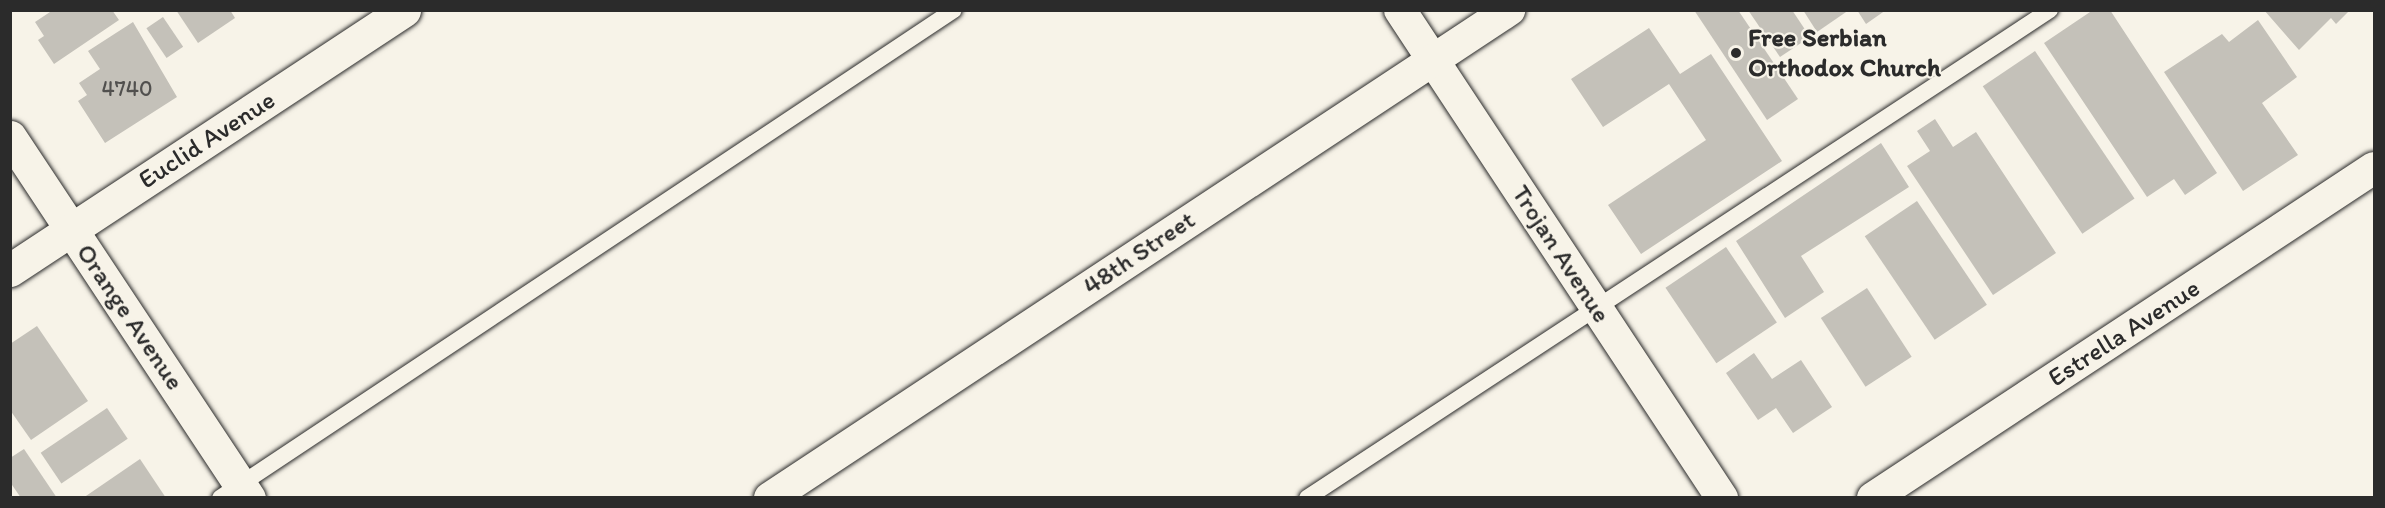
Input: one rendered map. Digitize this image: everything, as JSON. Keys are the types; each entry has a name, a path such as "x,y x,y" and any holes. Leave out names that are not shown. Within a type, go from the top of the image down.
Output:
{"main road":[{"name":"Euclid Avenue","path":"10,270 404,10"},
{"name":"Orange Avenue","path":"10,137 236,493"}],"street":[{"name":"Trojan Avenue","path":"1400,10 1722,498"},
{"name":"48th Street","path":"770,498 1509,10"},
{"name":"Estrella Avenue","path":"1873,498 2374,168"}],"lane":[{"path":"236,493 954,10"},
{"path":"1307,498 1596,306 2050,10"}],"building":[{"path":"53,10 112,10 119,20 54,64 38,40 44,36 35,22"},
{"path":"176,10 230,10 235,18 198,43"},
{"path":"1694,10 1738,10 1798,99 1767,120"},
{"path":"1748,10 1792,10 1810,37 1780,57"},
{"path":"1803,10 1849,10 1817,32"},
{"path":"1857,10 1886,10 1866,24"},
{"path":"2093,10 2110,10 2217,173 2185,195 2174,179 2147,197 2044,43"},
{"path":"2264,10 2350,10 2336,24 2331,18 2299,50"},
{"path":"163,17 183,47 167,58 146,28"},
{"path":"2258,20 2297,77 2262,103 2298,155 2243,191 2164,72 2222,34 2229,42"},
{"path":"133,22 177,97 105,143 78,101 87,95 79,83 100,69 88,51"},
{"path":"1649,28 1680,74 1711,54 1782,161 1641,254 1608,205 1706,140 1669,84 1603,127 1571,79"},
{"path":"2035,51 2135,199 2082,234 1983,86"},
{"path":"1935,119 1953,147 1976,132 2056,253 1993,295 1907,166 1930,151 1917,131"},
{"path":"1881,143 1909,187 1801,256 1824,292 1785,318 1736,241"},
{"path":"1917,201 1987,305 1935,340 1865,236"},
{"path":"1726,247 1777,322 1716,363 1665,288"},
{"path":"1867,288 1912,357 1866,387 1821,318"},
{"path":"37,326 88,401 31,440 10,410 10,344"},
{"path":"1754,353 1772,379 1801,360 1832,407 1793,433 1776,408 1758,420 1726,373"},
{"path":"107,408 128,439 61,483 41,453"},
{"path":"24,449 57,498 21,498 10,482 10,458"},
{"path":"140,459 166,498 83,498"}],"place":[{"name":"Free Serbian Orthodox Church","path":"1736,53"}]}
